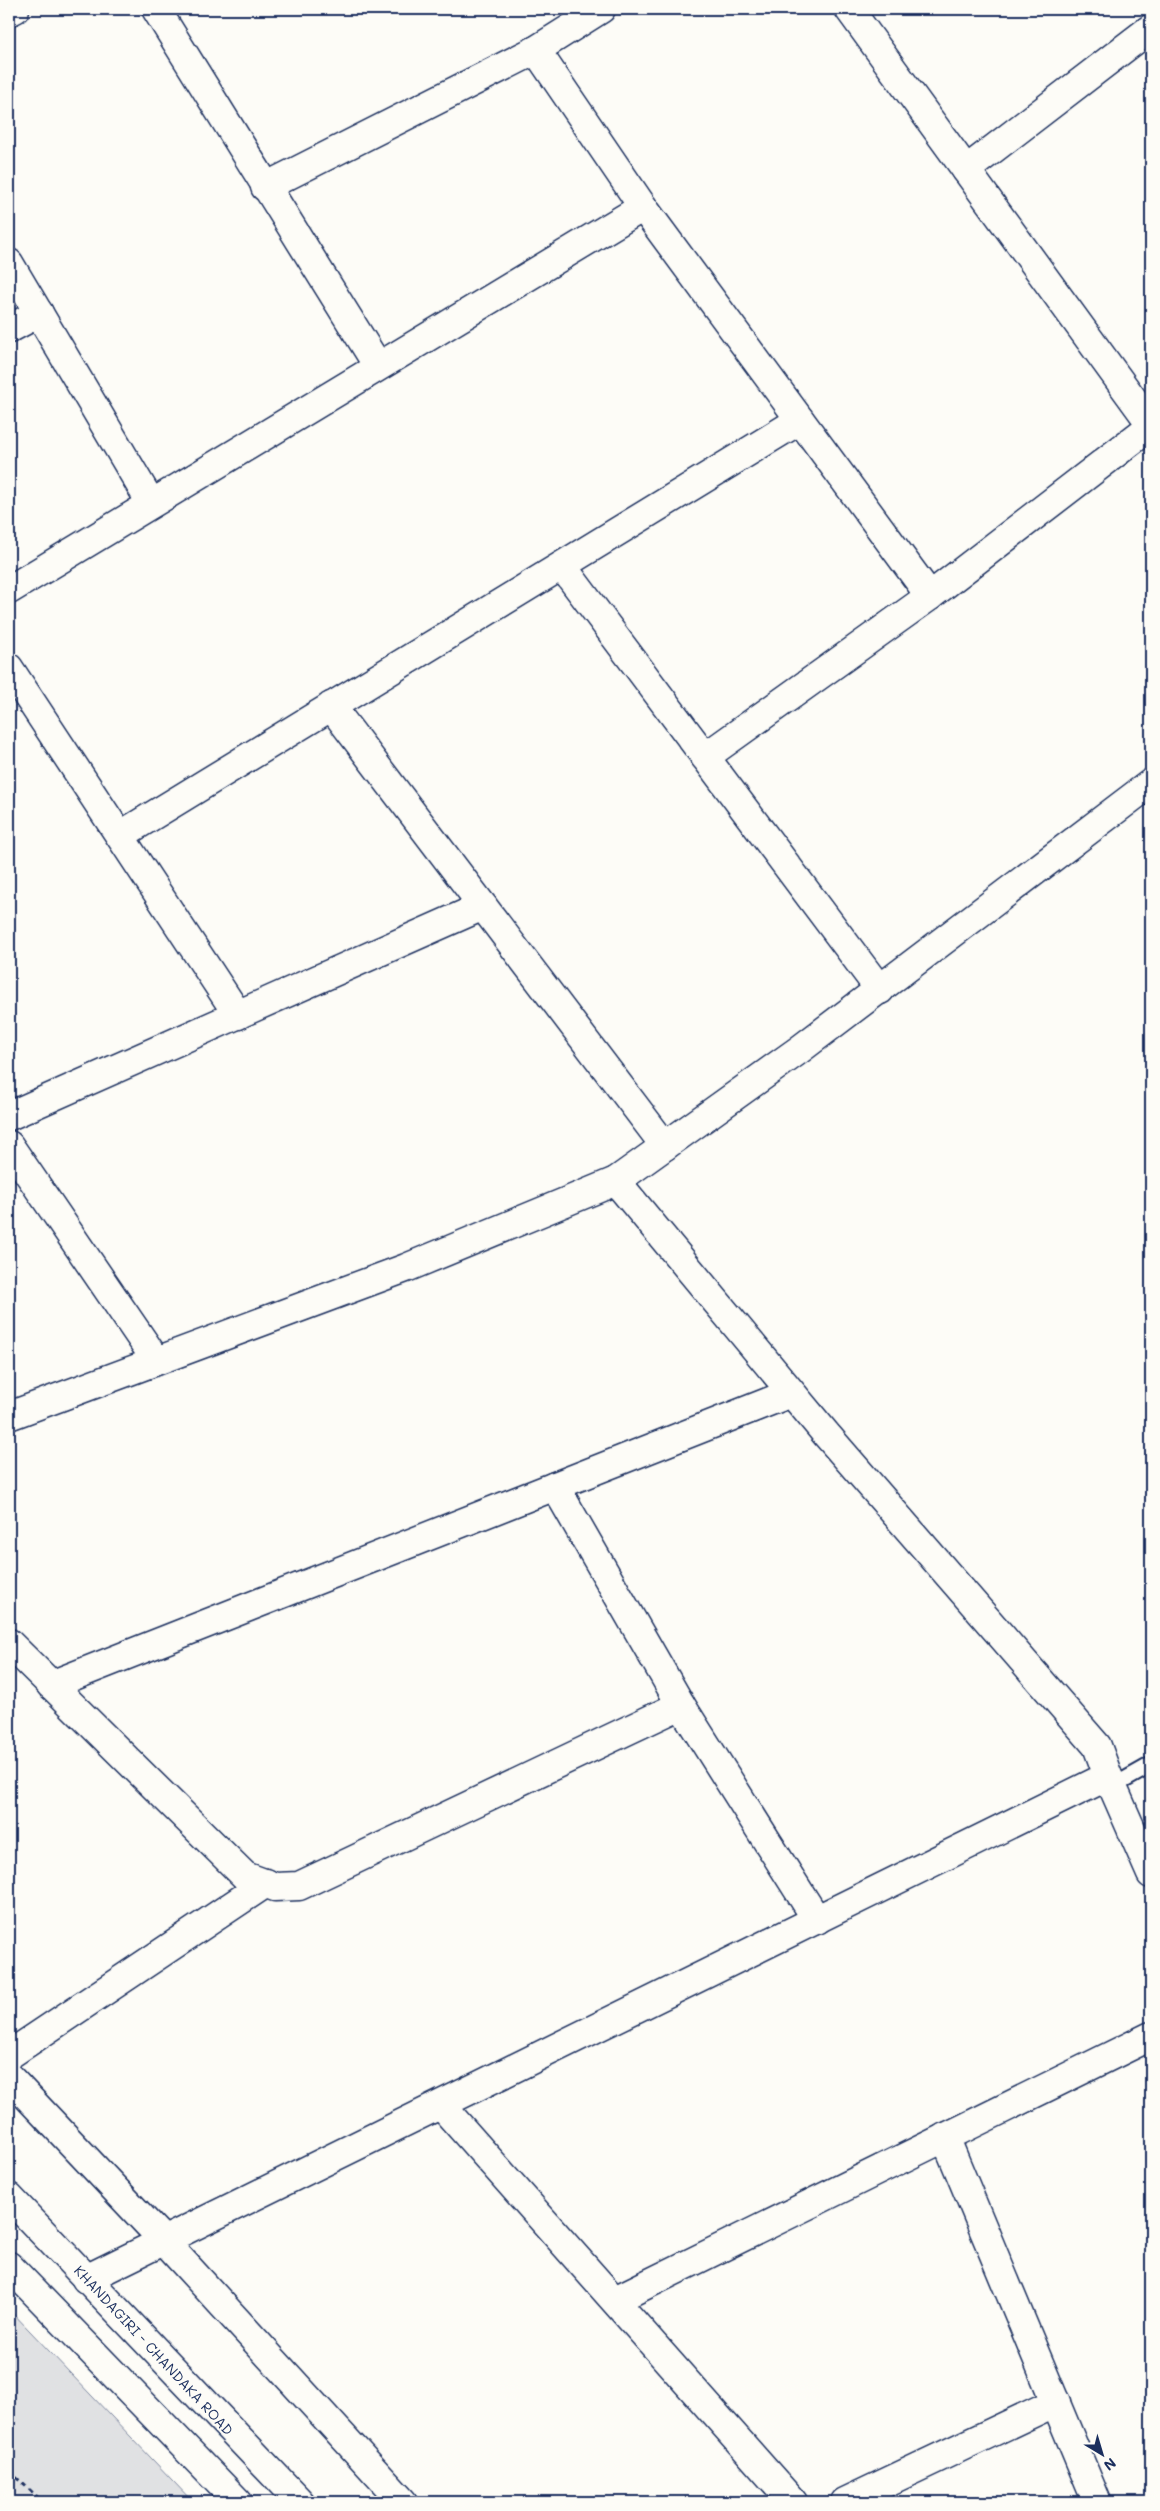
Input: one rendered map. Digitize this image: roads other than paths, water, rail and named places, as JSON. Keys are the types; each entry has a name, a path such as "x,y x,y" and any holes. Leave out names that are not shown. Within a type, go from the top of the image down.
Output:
{"street":[{"path":"9,12 15,9"},
{"path":"156,9 378,366"},
{"path":"265,187 536,50 601,9"},
{"path":"705,757 930,596 1151,425 849,9"},
{"path":"966,170 1151,28"},
{"path":"536,50 643,207 930,596"},
{"path":"9,590 643,207"},
{"path":"9,263 151,503"},
{"path":"9,329 38,313"},
{"path":"121,835 800,420"},
{"path":"562,566 880,990"},
{"path":"9,668 238,1015"},
{"path":"331,706 665,1146"},
{"path":"9,1416 406,1268 616,1181 880,990 1151,783"},
{"path":"9,1116 483,906"},
{"path":"9,1145 156,1360"},
{"path":"616,1181 792,1392 1097,1746 1110,1781 1151,1874"},
{"path":"51,1685 792,1392"},
{"path":"555,1486 681,1704 817,1920"},
{"path":"9,1643 245,1876 275,1887 299,1886 681,1704"},
{"path":"86,2279 817,1920 1110,1781"},
{"path":"9,2055 266,1883"},
{"path":"615,2300 1151,2036"},
{"path":"9,2077 164,2241 403,2502"},
{"path":"441,2105 793,2502"},
{"path":"945,2137 1097,2502"},
{"name":"KHANDAGIRI - CHANDAKA ROAD","path":"9,2197 300,2502"},
{"path":"9,2266 238,2502"},
{"path":"845,2502 1056,2402"}],"lane":[{"path":"1110,1781 1151,1765"}]}
